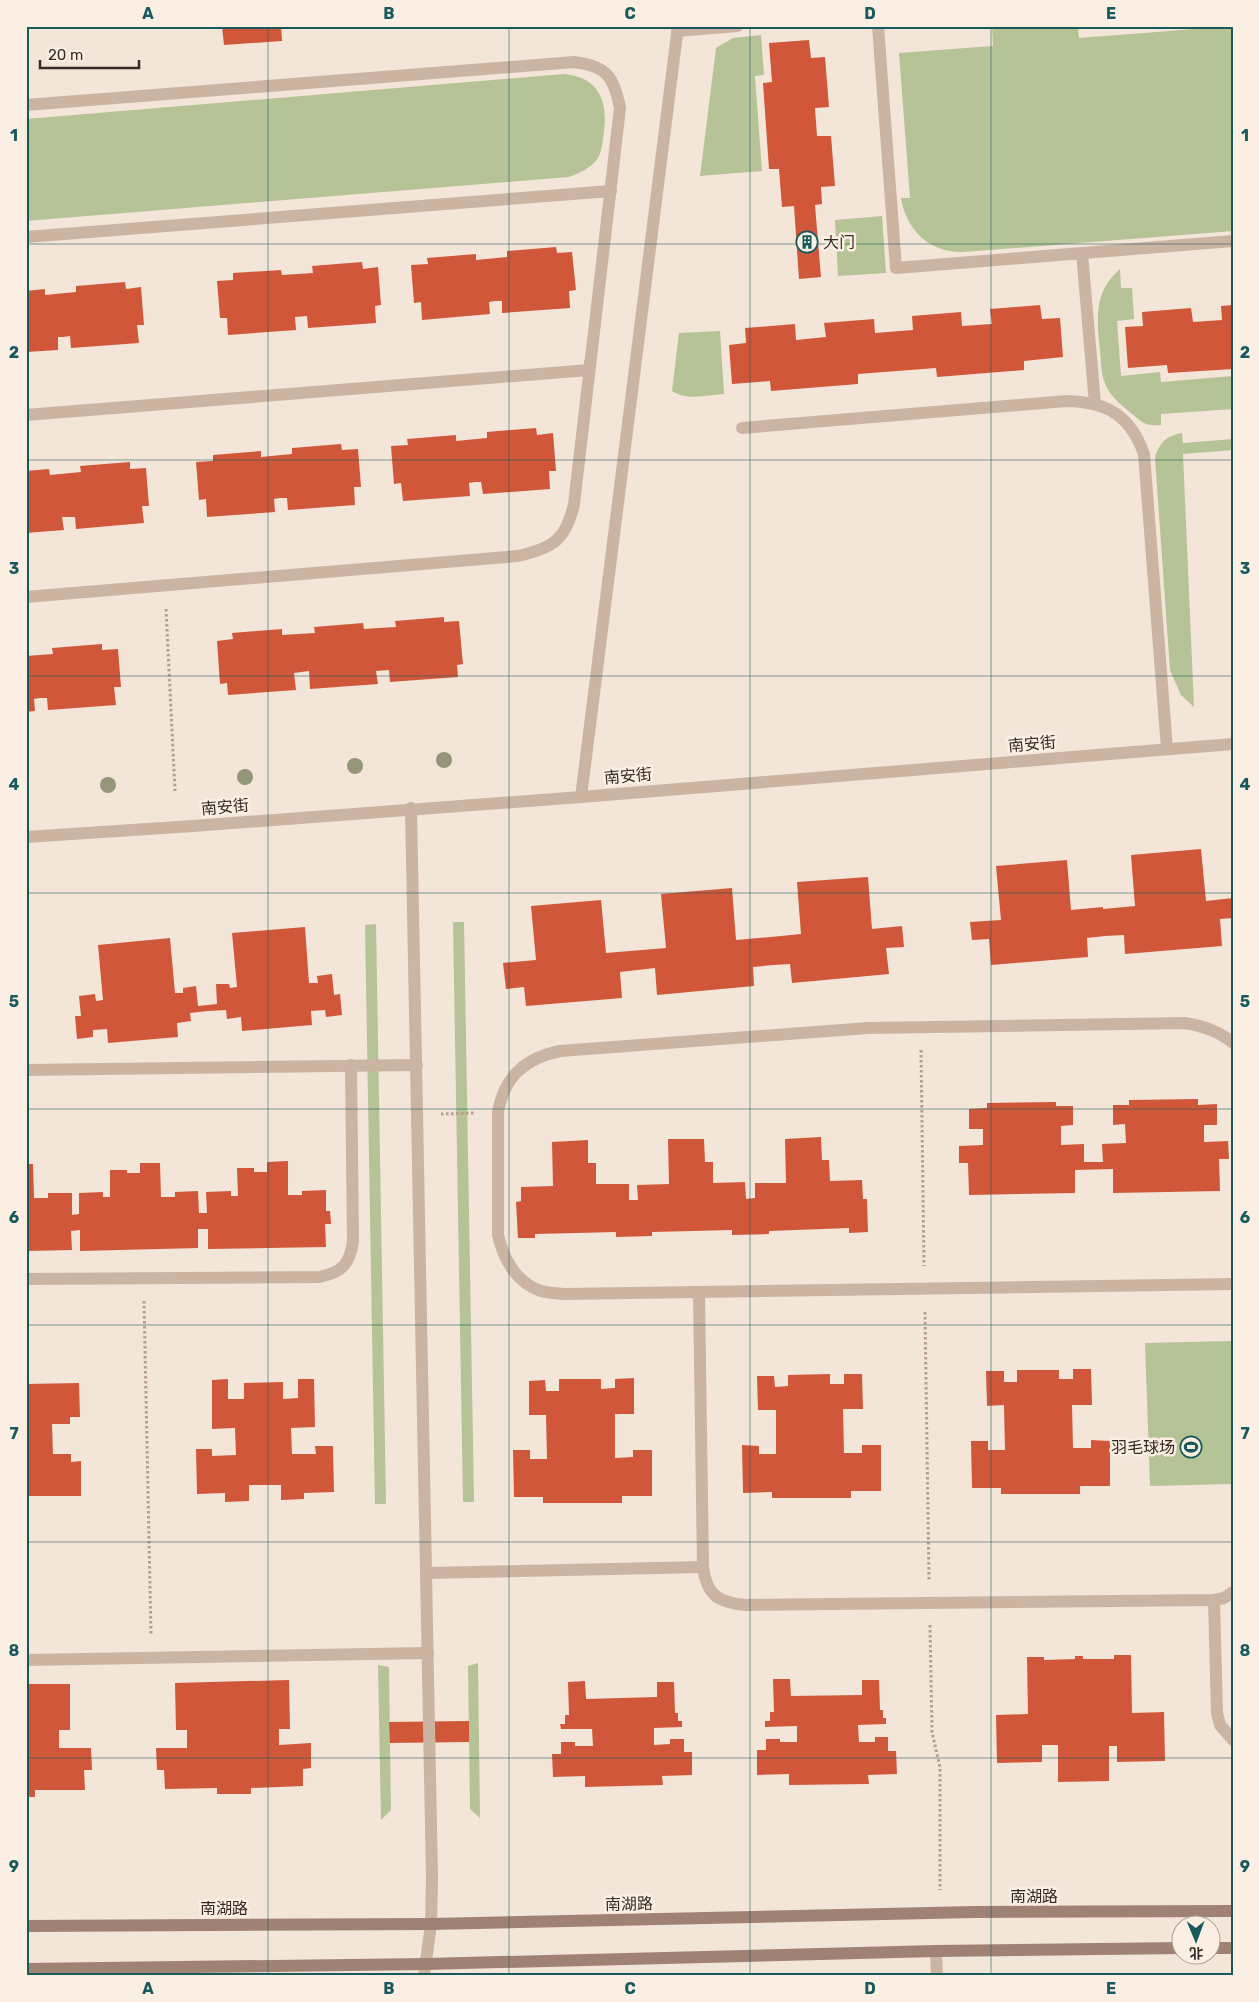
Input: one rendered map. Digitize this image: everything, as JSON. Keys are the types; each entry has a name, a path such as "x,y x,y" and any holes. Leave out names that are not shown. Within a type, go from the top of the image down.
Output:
{"main road":[{"name":"南湖路","path":"26,1926 431,1924 940,1913 1233,1911"},
{"path":"26,1969 425,1970 936,1951 1172,1948"}],"street":[{"path":"581,797 677,29 737,26"},
{"path":"878,26 896,268 1233,241"},
{"path":"26,105 564,62 582,63 597,67 610,76 617,92 620,108 589,370 26,415"},
{"path":"26,237 611,191"},
{"path":"1082,253 1095,404"},
{"path":"26,597 518,556 551,546 570,522 574,504 601,272"},
{"path":"742,428 1067,401 1095,404 1106,407 1118,414 1134,432 1144,454 1167,749"},
{"name":"南安街","path":"26,837 581,797 1233,744"},
{"path":"411,808 432,1878 431,1924 425,1970"},
{"path":"1233,1043 1218,1033 1204,1027 1185,1023 868,1028 560,1051 543,1054 529,1062 516,1073 507,1084 500,1098 498,1112 498,1234 502,1250 515,1273 540,1290 564,1294 1233,1284"},
{"path":"26,1070 417,1065"},
{"path":"26,1279 320,1277 339,1270 347,1263 353,1241 351,1066"},
{"path":"700,1292 703,1567 705,1581 712,1593 721,1600 745,1605 1214,1600 1224,1598 1233,1592"},
{"path":"426,1572 703,1567"},
{"path":"1214,1600 1217,1713 1220,1725 1233,1740"},
{"path":"26,1660 428,1653"},
{"path":"936,1951 937,1976"}],"path":[{"path":"165,585 175,791"},
{"path":"920,1027 932,1732 940,1767 940,1913"},
{"path":"418,1114 498,1112"},
{"path":"143,1278 152,1657"}],"green space":[{"path":"992,26 1078,26 1079,38 1233,26 1233,231 963,252 940,248 930,244 921,237 908,220 901,198 910,198 899,53 993,46"},
{"path":"761,35 764,75 755,76 762,171 700,176 716,48 733,38"},
{"path":"564,74 576,76 593,85 602,100 605,120 602,145 598,158 585,170 569,177 26,221 26,119"},
{"path":"882,216 886,273 838,276 835,220"},
{"path":"1120,269 1121,288 1132,288 1134,319 1117,321 1121,376 1160,372 1161,382 1233,376 1233,409 1161,414 1161,425 1151,425 1138,419 1112,395 1107,388 1102,374 1098,317 1101,297 1105,287"},
{"path":"720,331 724,394 691,397 672,391 679,333"},
{"path":"1182,433 1183,443 1233,439 1233,450 1183,454 1194,707 1181,695 1170,670 1155,458 1161,444 1167,438"},
{"path":"453,922 464,922 474,1502 463,1502"},
{"path":"376,924 386,1504 375,1504 365,925"},
{"name":"羽毛球场","path":"1231,1341 1233,1484 1150,1486 1145,1343"},
{"path":"478,1663 480,1818 470,1809 468,1666"},
{"path":"378,1665 389,1667 391,1810 381,1820"}],"building":[{"path":"222,26 281,26 282,41 224,45"},
{"path":"809,40 811,58 825,57 829,107 815,108 817,136 831,136 835,186 821,187 822,204 815,205 821,277 799,279 794,206 782,207 779,169 769,169 763,83 772,82 769,43"},
{"path":"556,247 557,253 572,252 576,290 569,291 570,308 502,313 502,301 495,301 489,302 490,314 422,320 421,302 414,303 411,265 428,264 427,258 476,254 476,260 507,257 507,251"},
{"path":"362,262 363,269 378,267 381,305 375,306 376,323 308,328 307,316 295,317 296,330 228,335 227,318 220,318 217,281 233,280 233,273 281,270 282,275 313,273 312,266"},
{"path":"125,282 126,289 141,287 144,325 137,325 139,343 71,348 70,336 58,337 58,350 26,352 26,291 45,289 45,295 76,292 76,286"},
{"path":"1040,305 1042,319 1060,318 1063,357 1024,361 1024,370 937,377 936,368 858,374 858,384 771,391 770,381 732,384 729,345 746,343 745,328 795,324 796,340 826,337 824,323 874,319 875,333 913,330 912,316 961,312 962,326 992,324 990,309"},
{"path":"1233,305 1233,369 1168,373 1167,365 1128,368 1125,327 1143,326 1142,312 1191,308 1193,322 1222,320 1221,306"},
{"path":"536,428 537,435 553,433 556,471 549,471 550,489 483,494 481,482 475,482 469,483 470,496 403,501 401,483 394,484 391,446 408,445 407,439 456,435 456,441 487,438 487,432"},
{"path":"341,444 342,450 358,449 361,487 354,487 355,505 288,510 287,498 280,498 274,499 275,512 207,517 206,499 199,500 196,462 213,461 213,455 261,451 261,457 292,454 292,448"},
{"path":"130,462 130,469 146,468 149,506 142,506 144,523 76,529 75,517 62,517 64,530 26,533 26,471 49,469 50,475 81,472 80,466"},
{"path":"444,617 444,622 459,621 463,664 457,665 458,677 390,682 389,670 376,671 378,684 310,689 309,671 294,673 296,690 228,695 227,683 220,684 217,641 233,639 232,633 282,629 282,635 315,633 314,627 363,623 364,629 396,627 395,621"},
{"path":"102,644 102,650 118,649 121,687 114,687 116,705 48,710 47,698 40,698 34,699 35,711 26,712 26,656 53,654 52,648"},
{"path":"1201,849 1206,901 1233,898 1233,918 1220,919 1222,946 1125,954 1124,935 1105,936 1087,938 1088,957 991,965 989,939 972,940 970,922 1001,920 996,866 1067,860 1071,910 1103,907 1103,909 1135,906 1131,855"},
{"path":"868,877 872,929 902,926 904,947 886,948 889,974 792,983 790,964 773,965 753,967 754,986 657,995 655,968 620,972 622,998 526,1006 524,987 506,989 503,963 536,960 531,906 601,900 606,953 666,948 661,894 732,888 736,940 801,934 797,882"},
{"path":"305,927 309,983 318,983 317,976 332,974 334,995 340,994 342,1015 326,1017 325,1010 311,1011 312,1025 242,1031 241,1017 227,1019 226,1010 208,1011 190,1013 191,1021 177,1023 178,1037 108,1043 107,1029 93,1030 93,1037 77,1039 75,1016 81,1016 79,996 95,994 96,1001 103,1000 98,945 170,938 175,993 183,993 183,988 196,986 198,1006 217,1004 216,984 229,984 230,988 237,987 232,933"},
{"path":"1198,1099 1198,1105 1217,1104 1217,1125 1204,1125 1204,1142 1228,1141 1229,1159 1219,1159 1220,1191 1113,1193 1113,1169 1075,1170 1075,1193 969,1195 968,1163 959,1163 959,1146 983,1145 983,1129 969,1129 969,1109 987,1108 987,1103 1056,1102 1056,1106 1073,1106 1073,1125 1061,1126 1061,1145 1084,1144 1084,1162 1103,1162 1102,1144 1126,1143 1125,1124 1113,1125 1113,1105 1129,1105 1129,1100"},
{"path":"821,1137 822,1160 829,1160 830,1181 862,1180 863,1199 867,1199 868,1232 849,1233 849,1228 769,1231 769,1234 732,1235 732,1230 652,1232 652,1236 616,1237 616,1232 535,1234 535,1238 518,1238 516,1202 521,1201 521,1187 553,1186 552,1142 588,1140 588,1163 596,1163 596,1184 629,1184 629,1200 638,1200 637,1185 669,1184 668,1139 704,1139 705,1162 713,1162 713,1183 745,1182 746,1199 755,1198 755,1183 786,1183 785,1139"},
{"path":"288,1161 288,1195 302,1195 302,1191 326,1190 326,1211 330,1211 331,1224 325,1224 326,1247 208,1249 208,1229 198,1229 198,1248 80,1251 80,1230 71,1231 72,1250 26,1251 26,1164 33,1164 34,1198 48,1198 48,1193 72,1193 72,1215 79,1214 79,1193 103,1192 103,1197 110,1197 110,1170 127,1170 127,1173 140,1173 140,1163 160,1163 161,1197 175,1197 175,1192 198,1191 199,1213 207,1213 206,1192 231,1191 231,1196 238,1196 237,1168 254,1168 254,1172 267,1172 267,1162"},
{"path":"1073,1369 1091,1369 1092,1405 1072,1405 1073,1448 1091,1448 1091,1440 1110,1441 1110,1486 1080,1486 1080,1494 1001,1494 1001,1488 972,1488 971,1441 988,1441 988,1450 1005,1450 1004,1405 987,1406 986,1371 1004,1371 1004,1382 1017,1382 1017,1370 1059,1370 1059,1379 1073,1379"},
{"path":"830,1374 830,1384 844,1384 844,1374 862,1374 863,1409 843,1409 844,1453 862,1453 862,1445 881,1445 881,1491 851,1491 851,1498 772,1498 772,1492 743,1493 742,1445 759,1446 759,1454 776,1454 776,1410 758,1410 757,1376 774,1376 775,1387 788,1386 788,1375"},
{"path":"634,1378 634,1414 615,1414 615,1458 633,1457 633,1450 652,1450 652,1496 622,1496 622,1503 543,1503 543,1497 514,1497 513,1450 530,1450 530,1459 547,1459 546,1415 529,1415 529,1381 545,1380 546,1391 559,1391 559,1379 601,1379 601,1389 615,1388 615,1379"},
{"path":"228,1379 228,1399 244,1399 244,1383 283,1382 283,1399 298,1398 298,1379 314,1379 315,1427 291,1428 292,1454 316,1454 315,1446 333,1446 334,1492 304,1493 304,1499 281,1500 281,1485 249,1485 249,1501 225,1502 225,1493 197,1494 196,1449 212,1449 212,1456 236,1455 235,1428 212,1429 212,1380"},
{"path":"79,1383 80,1417 70,1417 70,1424 52,1424 53,1454 71,1454 71,1462 81,1461 81,1496 28,1496 28,1478 26,1478 26,1384"},
{"path":"1114,1655 1131,1655 1132,1713 1164,1712 1165,1761 1117,1762 1117,1746 1109,1746 1109,1781 1058,1782 1058,1745 1042,1745 1042,1762 997,1763 996,1715 1028,1714 1027,1657 1044,1657 1044,1660 1075,1659 1075,1656 1083,1656 1083,1659 1114,1659"},
{"path":"773,1679 790,1679 791,1696 862,1695 862,1680 879,1680 880,1710 883,1710 883,1718 886,1718 886,1724 858,1725 859,1742 875,1742 875,1737 888,1737 888,1751 896,1751 897,1774 868,1775 869,1784 789,1785 789,1774 757,1775 757,1750 766,1750 766,1739 780,1739 780,1742 797,1742 797,1726 765,1727 765,1721 770,1721 770,1712 774,1712"},
{"path":"289,1680 290,1729 279,1729 279,1745 311,1743 311,1768 303,1769 303,1786 251,1788 251,1794 217,1794 217,1788 165,1789 164,1770 157,1770 156,1748 187,1748 187,1730 176,1730 175,1683"},
{"path":"585,1681 586,1699 657,1697 657,1682 674,1682 675,1713 678,1713 678,1721 682,1721 682,1727 654,1728 654,1745 670,1744 670,1739 684,1739 684,1752 692,1752 692,1775 662,1776 663,1785 585,1787 585,1776 553,1777 552,1754 561,1754 561,1742 575,1742 575,1746 593,1746 592,1729 561,1729 560,1724 565,1724 565,1715 569,1715 568,1682"},
{"path":"26,1684 70,1684 70,1730 59,1730 59,1748 91,1748 92,1770 84,1770 85,1790 35,1790 35,1797 26,1797"},
{"path":"469,1721 469,1742 390,1743 389,1722"}],"place":[{"name":"大门","path":"807,242"},
{"name":"羽毛球场","path":"1191,1447"}]}
